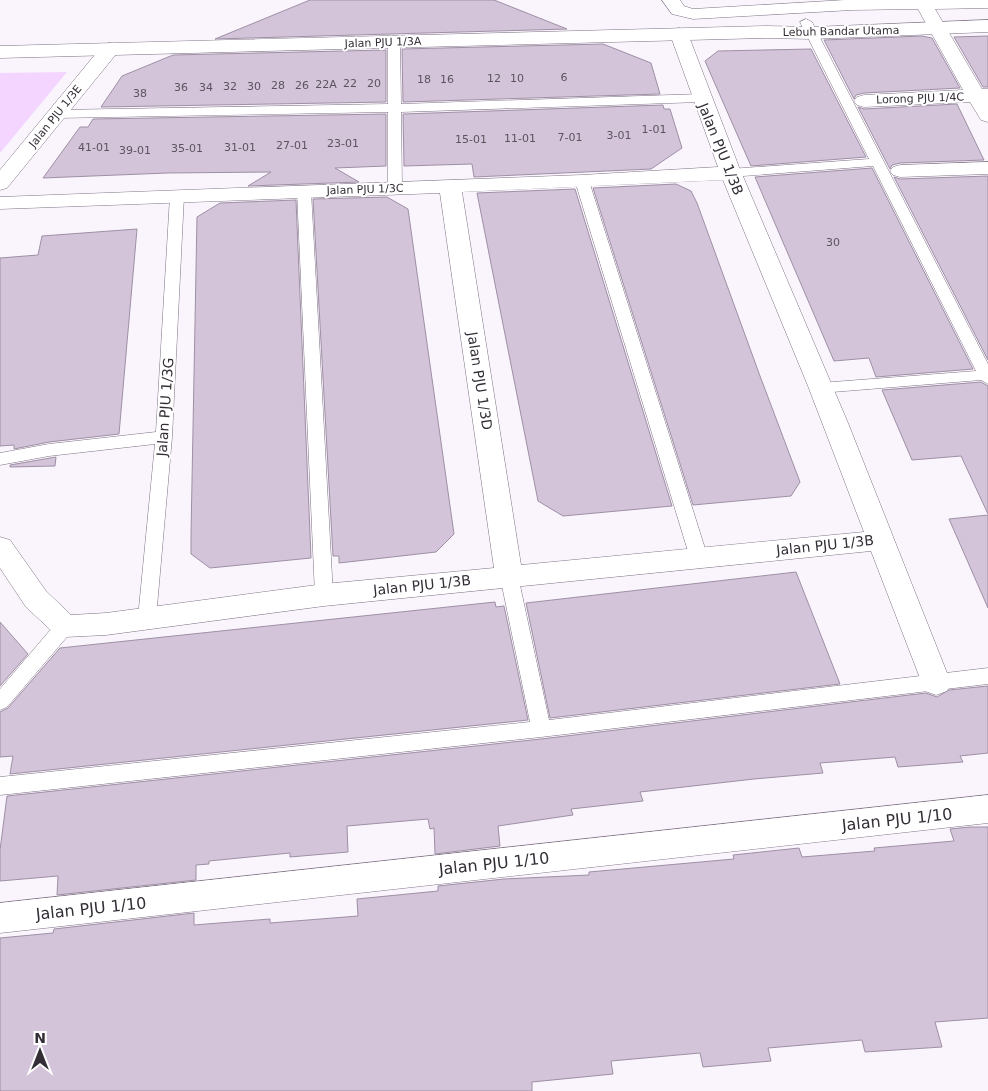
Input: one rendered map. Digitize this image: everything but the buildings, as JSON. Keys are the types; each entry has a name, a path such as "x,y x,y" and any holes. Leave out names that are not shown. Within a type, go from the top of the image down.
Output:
{"street":[{"path":"671,0 678,10 693,14 850,3 930,17 988,3"},
{"path":"679,34 691,26 693,14"},
{"name":"Lebuh Bandar Utama","path":"766,32 930,17 988,15"},
{"path":"930,17 982,96 988,116"},
{"name":"Lebuh Bandar Utama","path":"930,17 988,26"},
{"name":"Jalan PJU 1/3A","path":"0,52 766,32"},
{"name":"Jalan PJU 1/3B","path":"679,34 730,173 820,388 936,683"},
{"name":"Jalan PJU 1/3E","path":"0,184 110,49"},
{"name":"Lorong PJU 1/4C","path":"864,100 982,96"},
{"path":"900,171 988,168"},
{"name":"Jalan PJU 1/3C","path":"0,203 582,181 730,173"},
{"name":"Jalan PJU 1/3D","path":"450,186 509,576"},
{"name":"Jalan PJU 1/3B","path":"65,626 106,624 324,595 881,540"},
{"path":"0,547 36,598 65,626"},
{"name":"Jalan PJU 1/10","path":"0,918 988,809"}],"lane":[{"path":"809,28 987,377 820,388"},
{"path":"394,42 395,188"},
{"path":"57,114 394,108 701,98"},
{"path":"730,173 878,162"},
{"path":"582,181 699,558"},
{"path":"304,191 324,595"},
{"name":"Jalan PJU 1/3G","path":"147,618 164,438 177,196"},
{"path":"0,459 49,450 164,438"},
{"path":"509,576 541,729"},
{"path":"0,702 65,626"},
{"path":"0,786 24,785 541,729 988,676"}],"shaded area":[{"path":"67,72 0,153 0,73"}]}
